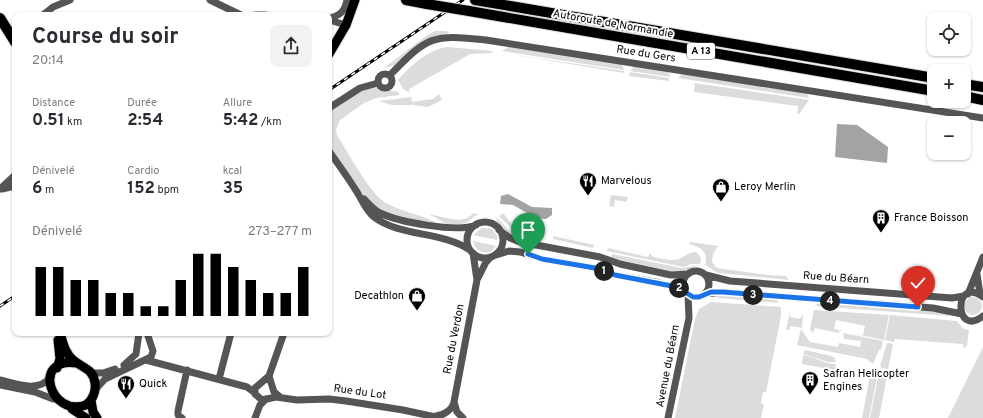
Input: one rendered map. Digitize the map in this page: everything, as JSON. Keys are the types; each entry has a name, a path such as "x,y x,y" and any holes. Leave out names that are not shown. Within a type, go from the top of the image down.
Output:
{"highway":[{"name":"Autoroute de Normandie","path":"406,0 927,90"},
{"name":"Autoroute de Normandie","path":"478,1 927,77"},
{"path":"0,18 12,37"},
{"path":"971,85 983,87"},
{"path":"971,97 983,100"}],"main road":[{"path":"332,49 346,25 355,0"},
{"path":"59,336 60,359 57,368 51,376 49,388 53,399 62,407 72,409 86,418"},
{"path":"60,336 67,353 77,364"},
{"path":"57,368 68,363 77,364 86,368 92,374 95,381 95,390 90,400 83,406 72,409"},
{"path":"90,400 93,412 97,418"}],"street":[{"path":"47,12 53,7 70,0"},
{"path":"210,0 235,12"},
{"path":"332,18 343,12 347,0"},
{"path":"332,20 346,25"},
{"name":"Rue du Gers","path":"390,75 419,47 435,39 454,36 983,118"},
{"path":"386,73 390,75 392,80 390,86 383,88 378,83 378,78 381,74 386,73"},
{"path":"332,106 360,88 378,83"},
{"path":"332,155 368,212 378,220 396,227 444,238 482,257 516,251 542,259 595,268 615,275 655,282 686,292 693,297 702,296 710,285 706,275 698,271 688,274 670,275 620,264 600,257 520,242 510,238 499,230"},
{"path":"0,189 12,178"},
{"path":"0,189 12,187"},
{"path":"356,191 374,209 385,214 446,228 463,229 487,223 495,225 502,236 502,244 500,250 492,256"},
{"path":"472,251 468,237 471,230 476,225"},
{"name":"Rue du Verdon","path":"454,402 477,280 476,265 472,251"},
{"name":"Rue du Verdon","path":"477,280 486,262 492,256"},
{"path":"962,314 960,305 983,257"},
{"path":"977,272 977,283 981,295"},
{"path":"686,292 684,282 688,274"},
{"name":"Rue du Béarn","path":"706,275 730,281 952,298 966,295 981,295"},
{"name":"Avenue du Béarn","path":"668,418 689,318 686,292"},
{"name":"Rue du Béarn","path":"702,296 723,292 940,309 962,314 971,320 978,320 983,316"},
{"name":"Avenue du Béarn","path":"689,318 702,296"},
{"path":"92,374 103,374 132,359 137,350 139,336"},
{"path":"148,336 152,350 160,363"},
{"path":"219,379 230,336"},
{"path":"255,418 259,407 258,389 269,376 283,336"},
{"path":"137,350 145,344 152,350"},
{"path":"137,350 139,357 145,360 247,387 258,389 271,387"},
{"path":"95,390 105,379 151,356 152,350"},
{"path":"182,418 178,415 178,411 187,370"},
{"path":"0,380 31,386 42,383 51,376"},
{"path":"259,407 272,394 269,376"},
{"path":"0,385 34,392 53,399"},
{"path":"271,387 280,398"},
{"path":"258,389 267,399"},
{"name":"Rue du Lot","path":"267,399 329,399 442,415 454,410 460,416"},
{"path":"442,415 454,402 460,416"}],"shaded area":[{"path":"435,31 446,31 450,33 436,36 419,44 397,63 384,68 426,36"},
{"path":"447,47 493,51 492,53 470,54 409,89 410,92 404,90 398,80 408,69 426,55"},
{"path":"508,47 622,64 624,70 502,51"},
{"path":"503,53 624,71 624,73"},
{"path":"634,66 667,71 671,77 630,71"},
{"path":"630,72 669,78 669,81 629,76"},
{"path":"682,74 807,93 809,98 678,78"},
{"path":"695,82 809,100 799,114 797,114 798,106 694,92"},
{"path":"372,87 399,92 399,95 376,98 364,103 340,120 336,130 337,135 360,172 373,191 380,198 386,203 399,209 427,218 440,225 394,216 375,207 352,181 332,152 332,110 359,92"},
{"path":"439,94 442,100 428,107 413,105 412,103 412,105 392,105 379,101 411,97 412,102 433,99"},
{"path":"837,124 857,125 888,147 887,163 835,157"},
{"path":"508,194 532,207 552,208 552,215 546,219 536,218 513,205 500,204 501,196"},
{"path":"611,195 628,197 626,202 615,200 614,207 609,206"},
{"path":"473,213 478,214 466,223 450,226 429,214 459,220 469,217"},
{"path":"503,213 515,228 544,234 544,237 513,230 499,216"},
{"path":"495,216 511,232 540,240 539,244 513,236 502,228"},
{"path":"482,228 492,229 497,236 497,240 473,235"},
{"path":"553,236 594,245 593,248 553,239"},
{"path":"473,241 496,246 491,252 481,252 475,247"},
{"path":"690,242 718,246 713,254 712,262 717,268 786,276 789,280 718,273 705,265 705,253 697,247 689,244"},
{"path":"608,248 648,257 650,253 653,257 669,260 675,260 696,252 699,254 701,262 700,264 691,264 684,267 607,251"},
{"path":"612,254 682,268 699,265 680,273 611,258"},
{"path":"718,295 775,299 779,303 718,298"},
{"path":"969,297 977,297 982,302 980,313 977,315 969,315 964,310 964,302"},
{"path":"711,302 781,307 781,316 766,392 763,392 761,403 764,405 761,418 675,418 695,319 699,309"},
{"path":"820,302 950,313 949,316 815,306"},
{"path":"814,310 889,315 884,340 851,333 863,335 865,326 836,320 834,329 843,331 839,331 839,333 815,328 813,333 810,329"},
{"path":"790,312 790,317 800,319 803,314 802,328 790,326 789,330 786,330"},
{"path":"890,315 957,321 964,329 969,330 967,346 963,348 963,344 895,339 894,342 885,340"},
{"path":"801,329 810,342 838,347 839,343 860,347 861,341 844,339 843,333 883,341 881,350 879,350 873,364 867,359 797,345"},
{"path":"887,343 893,344 888,369 880,366"},
{"path":"983,347 983,418 948,418"},
{"path":"805,350 831,356 835,358 836,362 828,362 803,354"},
{"path":"803,355 827,363 836,364 835,370 802,364"},
{"path":"871,370 878,372 869,418 862,418"},
{"path":"882,370 888,371 879,418 870,418 879,372"}],"railway":[{"path":"332,88 463,0"},
{"path":"0,306 12,298"}],"place":[{"name":"Marvelous","path":"588,196"},
{"name":"Leroy Merlin","path":"721,202"},
{"name":"France Boisson","path":"881,233"},
{"name":"Decathlon","path":"417,311"},
{"name":"Safran Helicopter Engines","path":"810,395"},
{"name":"Quick","path":"126,399"}],"route":[{"path":"528,254 542,259 600,269 615,275 677,287 685,290 693,297 699,297 711,292 723,292 918,307"}]}
